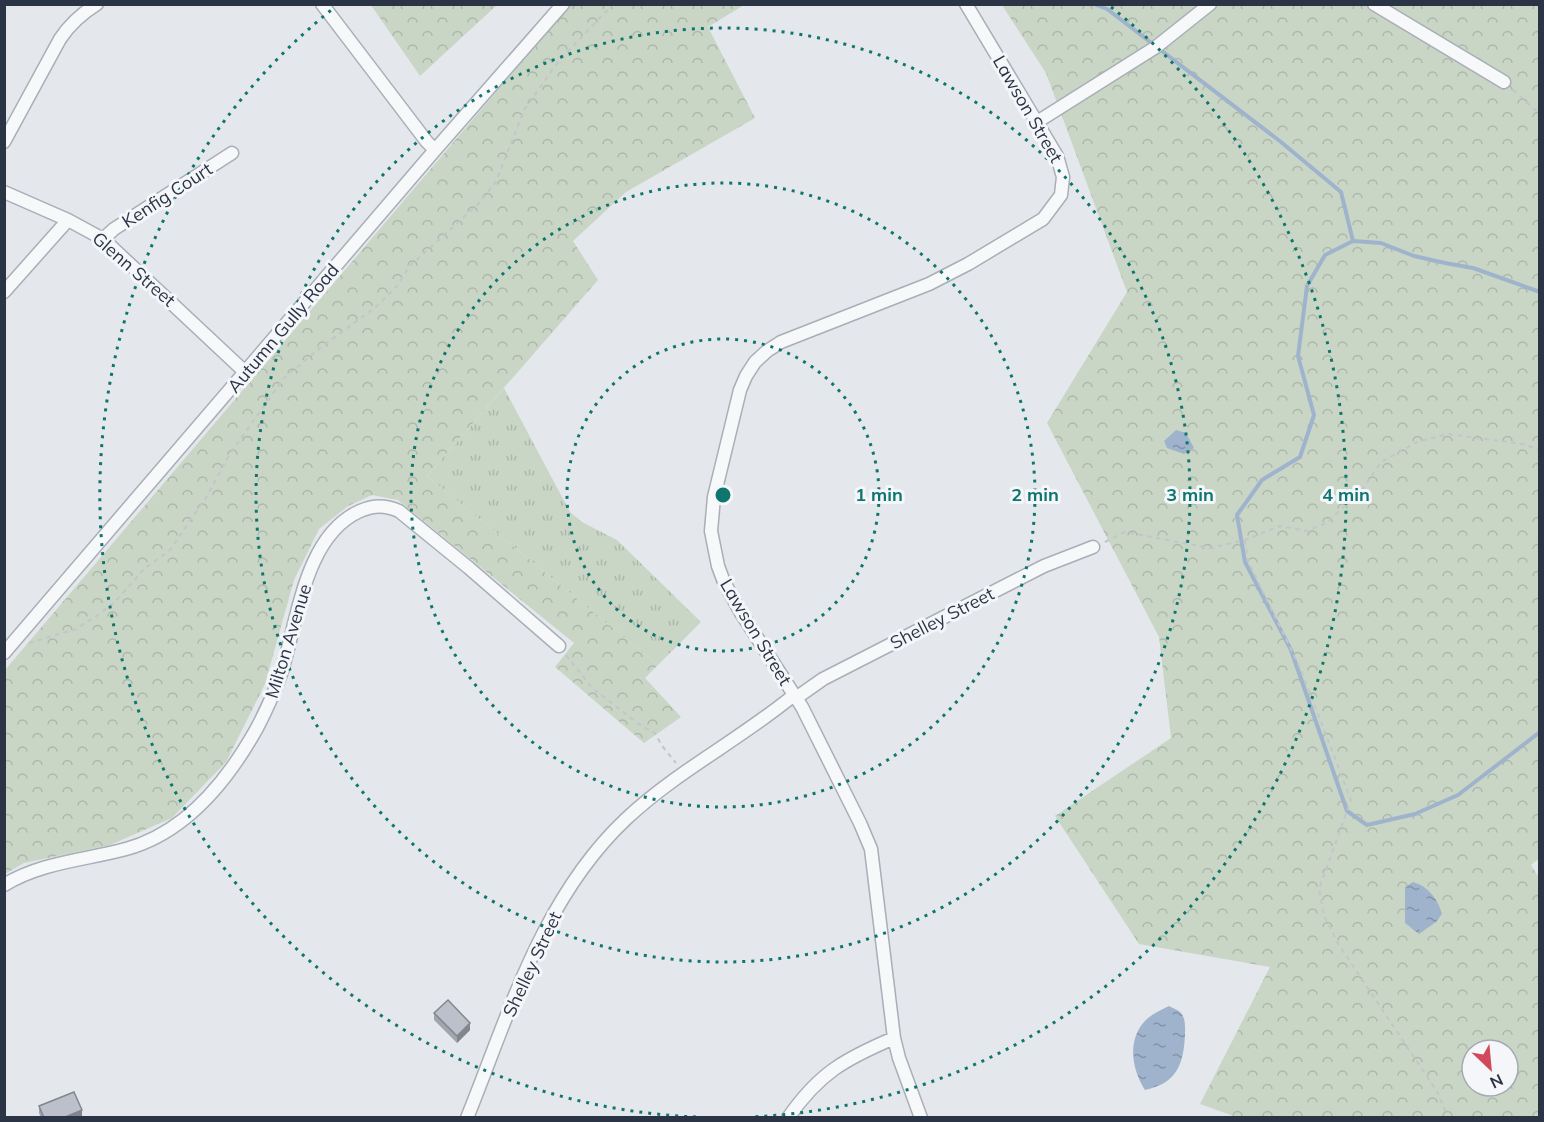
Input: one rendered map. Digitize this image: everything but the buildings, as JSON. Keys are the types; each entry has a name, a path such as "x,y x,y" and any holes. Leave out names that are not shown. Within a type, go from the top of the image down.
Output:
{"street":[{"path":"4,142 60,39 70,25 97,4"},
{"path":"322,4 435,150"},
{"name":"Autumn Gully Road","path":"8,649 563,4"},
{"name":"Lawson Street","path":"921,1118 894,1038 871,849 795,696 732,598 724,582 711,531 714,497 735,406 746,376 755,362 781,342 920,288 968,264 1043,219 1052,211 1061,195 1063,177 1057,156 966,4"},
{"path":"1037,122 1156,47 1210,4"},
{"path":"1374,4 1504,82"},
{"name":"Kenfig Court","path":"103,239 114,229 232,153"},
{"name":"Glenn Street","path":"4,192 68,220 103,239 245,372"},
{"path":"4,292 68,220"},
{"name":"Milton Avenue","path":"4,885 45,867 127,849 145,842 176,826 202,802 235,763 267,707 281,673 316,554 330,533 359,512 378,506 390,507 399,511 559,646"},
{"name":"Shelley Street","path":"466,1118 536,947 573,882 625,821 684,773 823,679 1044,566 1093,547"},
{"path":"788,1118 807,1092 830,1071 848,1059 894,1038"}],"path":[{"path":"8,649 76,629 116,601 144,569 170,550 207,496 229,455 284,378 377,306 397,286 409,267 477,204 496,182 524,110 558,62 613,4"},
{"path":"1504,82 1539,114"},
{"path":"1093,547 1125,532 1210,548 1245,540 1280,526 1307,531 1326,523 1362,490 1381,462 1417,442 1448,434 1523,444 1539,450"},
{"path":"1245,540 1248,561 1276,614 1301,670 1351,800 1319,889 1324,916 1339,945 1438,1093 1448,1118"},
{"path":"559,646 592,688 643,727 654,732 684,773"}],"green space":[{"path":"371,5 497,5 420,76"},
{"path":"570,5 744,5 708,27 755,118 626,192 573,241 598,280 427,476 658,665 645,678 681,717 644,743 555,667 574,643 398,500 372,495 348,506 319,529 294,580 265,684 226,762 172,818 110,845 24,863 5,874 5,670"},
{"path":"1002,5 1539,5 1540,858 1531,865 1540,879 1539,1117 1239,1118 1200,1104 1270,967 1139,944 1055,816 1171,738 1159,637 1047,423 1127,292 1046,73"},
{"path":"504,388 570,512 582,522 617,540 701,622 658,665 427,476"}],"water":[{"path":"1176,430 1186,433 1194,448 1184,454 1167,448 1164,441"},
{"path":"1413,882 1432,894 1442,914 1436,922 1419,934 1405,923 1405,887"},
{"path":"1169,1006 1180,1012 1184,1018 1185,1036 1180,1064 1164,1083 1145,1090 1134,1065 1135,1038 1147,1019"}],"waterway":[{"path":"1094,4 1107,9 1281,142 1341,192 1353,241"},
{"path":"1540,292 1473,268 1414,256 1381,243 1353,241 1325,255 1307,286 1298,356 1314,415 1300,457 1262,480 1237,515 1245,562 1291,650 1347,811 1367,825 1415,814 1458,795 1540,732"}]}
